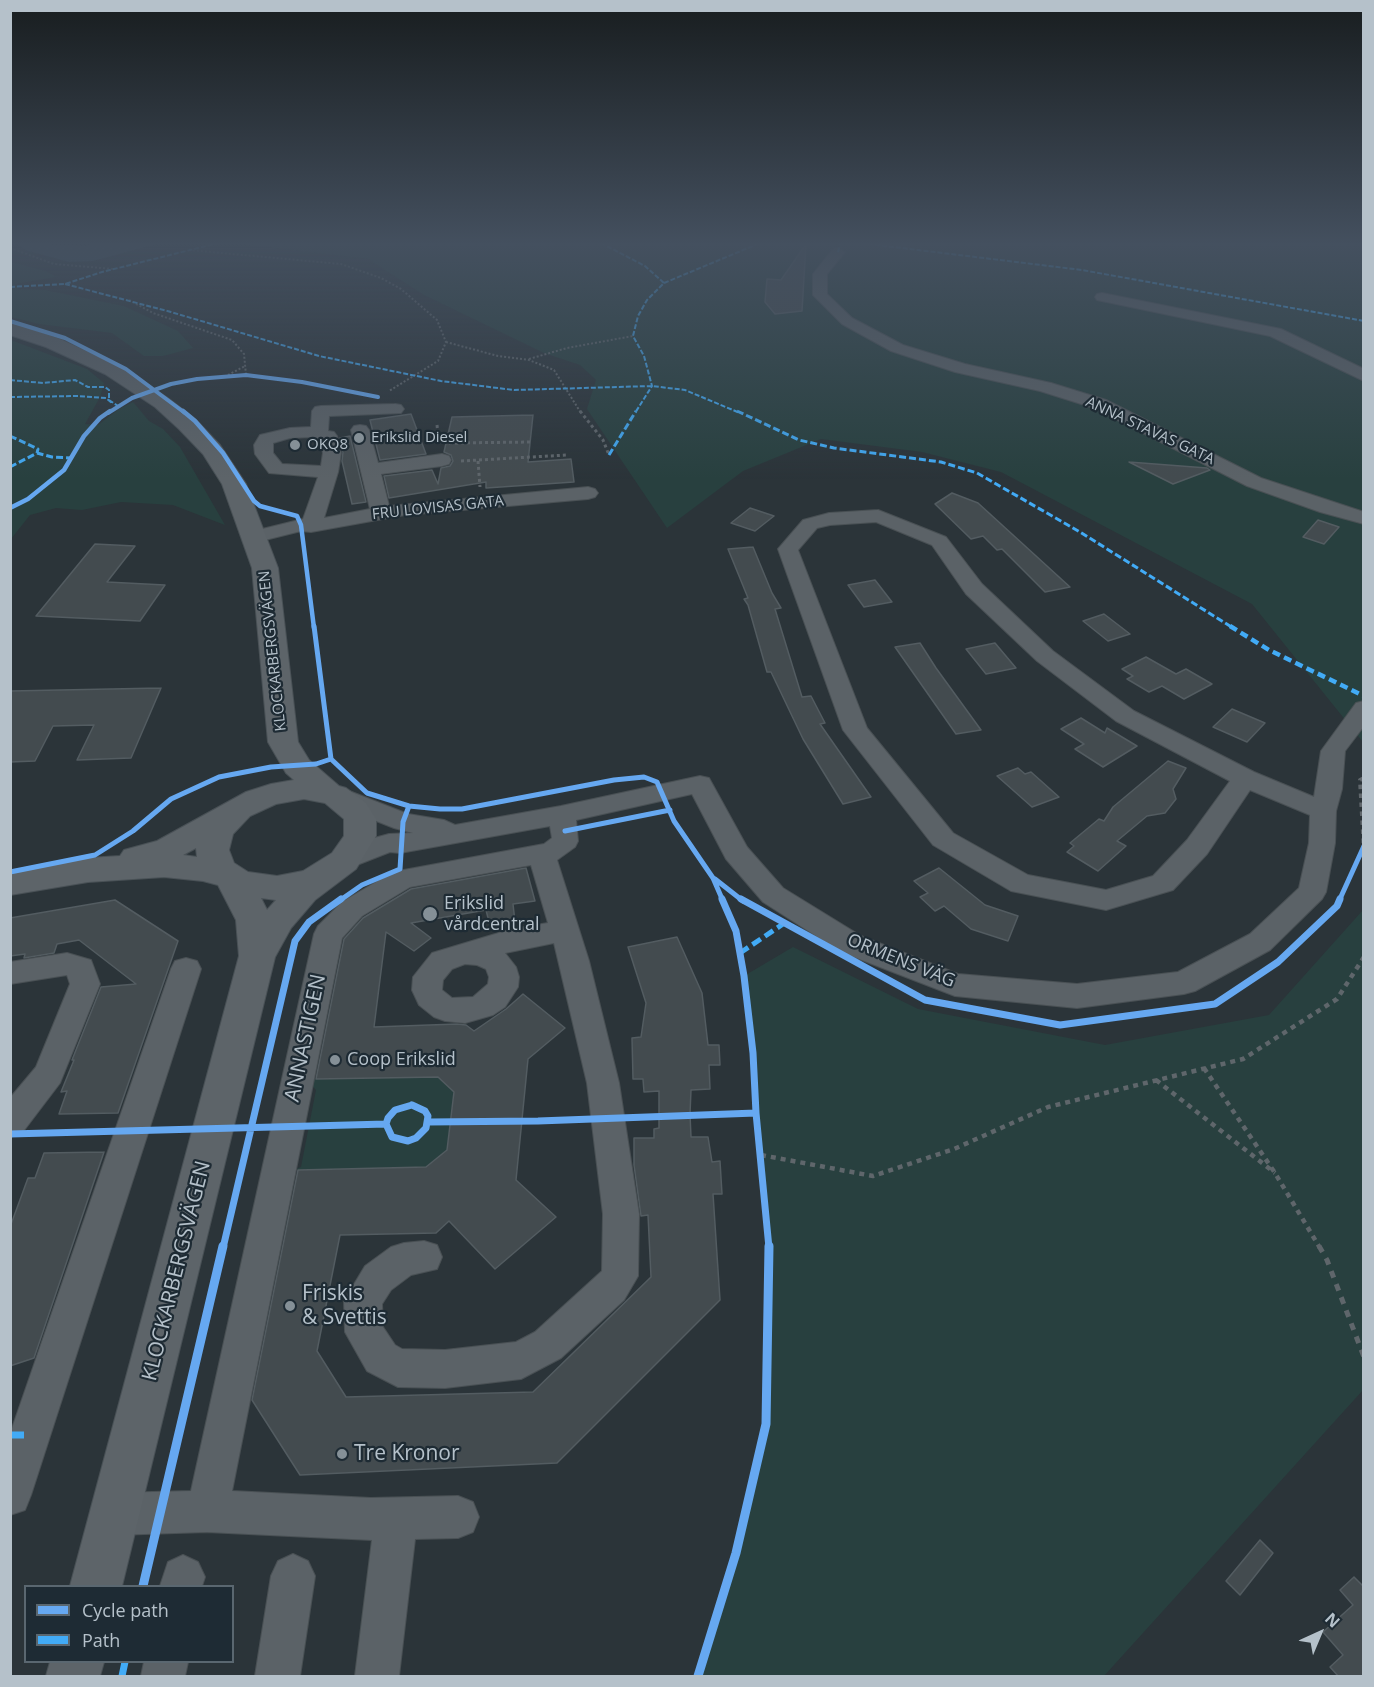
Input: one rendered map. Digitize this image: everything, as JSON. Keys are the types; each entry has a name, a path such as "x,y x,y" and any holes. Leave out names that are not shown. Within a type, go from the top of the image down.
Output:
{"main road":[{"name":"KLOCKARBERGSVÄGEN","path":"10,328 80,354 112,370 146,392 187,424 212,450 234,484 265,568 283,742 290,756 305,775 332,794"},
{"name":"KLOCKARBERGSVÄGEN","path":"236,811 271,767 283,742"},
{"path":"10,883 88,870 168,849 257,799 291,790 313,790 332,794 350,805 360,819 360,836 351,854 303,891 279,919 257,956"},
{"path":"236,811 217,832 212,850 217,866 229,877 246,902 254,920 257,956"},
{"path":"88,870 164,866 203,869 252,886 277,888 297,885 334,868"},
{"name":"KLOCKARBERGSVÄGEN","path":"96,1585 257,956"}],"street":[{"name":"ANNA STAVAS GATA","path":"847,322 897,348 961,368 1045,387 1100,404 1254,482 1327,508 1364,518"},
{"path":"1224,322 1275,332 1364,376"},
{"path":"320,433 321,411 372,403 395,409"},
{"path":"360,430 381,513"},
{"path":"311,526 329,471 332,453 328,436 320,433 290,433 266,439 263,445 264,454 276,469 329,471"},
{"path":"370,470 440,452"},
{"name":"FRU LOVISAS GATA","path":"253,537 301,525 311,526 381,513 588,493"},
{"path":"1245,778 1197,847 1163,883 1106,900 1021,884 943,839 855,730 788,549 810,524 829,519 878,516 939,541 974,589 1045,656 1125,716 1245,778 1323,811"},
{"name":"ORMENS VÄG","path":"334,868 357,853 382,845 561,815 700,784 736,852 773,895 851,944 956,985 1077,996 1184,983 1260,942 1312,892 1322,843 1323,811 1329,789 1333,751 1364,708"},
{"path":"332,794 403,822 463,831"},
{"name":"ANNASTIGEN","path":"207,1511 328,934 352,909 403,879 552,852 565,841 566,831 561,815"},
{"path":"424,1257 404,1258 378,1278 363,1301 364,1332 381,1358 398,1368 445,1369 521,1360 548,1345 611,1288 620,1276 621,1214 603,1083 565,931 541,854"},
{"path":"464,953 512,940 565,931"},
{"path":"10,973 66,964 80,968 85,984 49,1074 10,1123"},
{"path":"10,1495 186,969"},
{"path":"114,1514 207,1511 396,1518 458,1517"},
{"path":"377,1677 396,1518"},
{"path":"278,1677 293,1576"}],"path":[{"path":"179,322 232,340 244,354 246,375"},
{"path":"372,403 438,361 446,342 438,322"},
{"path":"529,360 567,348 633,336"},
{"path":"446,342 498,356 529,360 554,370 579,410 603,440 609,455"},
{"path":"228,375 245,366"},
{"path":"440,452 532,442"},
{"path":"440,452 478,461 567,455"},
{"path":"478,461 481,502"},
{"path":"1359,859 1363,849 1360,780 1364,778"},
{"path":"1323,811 1363,818"},
{"path":"761,1155 873,1176 954,1149 1048,1107 1243,1059 1337,999 1364,957"},
{"path":"1206,1068 1275,1173 1327,1260 1364,1357"},
{"path":"1156,1080 1275,1173"}],"green space":[{"path":"30,322 158,322 178,331 193,348 163,356 144,356 112,333"},
{"path":"479,322 1363,322 1363,742 1252,604 1001,472 922,452 821,439 743,471 667,528 587,409 596,380 580,365 544,353"},
{"path":"11,340 87,369 104,383 100,397 85,424 98,425 119,409 133,402 149,421 163,429 180,447 225,525 173,505 121,502 82,510 56,508 30,515 11,539"},
{"path":"1363,910 1363,1390 1104,1676 698,1676 736,1553 766,1423 770,1297 769,1228 744,976 793,947 918,1009 1105,1045 1269,1015"},
{"path":"438,1077 454,1092 447,1150 426,1167 294,1170 301,1167 316,1090 306,1079"}],"building":[{"path":"411,414 426,454 380,460 370,420"},
{"path":"533,415 528,462 571,459 574,482 486,488 486,482 389,498 384,476 432,470 438,484 441,468 450,466 453,461 451,455 444,452 452,417"},
{"path":"350,436 366,502 352,504 342,461 340,438"},
{"path":"1129,462 1207,468 1210,470 1173,484"},
{"path":"952,493 978,503 1070,587 1045,592 1002,549 997,550 983,536 971,539 935,504"},
{"path":"750,508 774,516 755,531 731,523"},
{"path":"1318,520 1339,527 1324,544 1303,537"},
{"path":"95,544 135,546 107,582 165,585 140,621 36,616"},
{"path":"753,547 772,593 781,608 775,609 802,697 811,696 825,723 820,724 871,797 843,804 803,739 771,672 767,672 748,605 744,599 748,598 728,549"},
{"path":"875,580 892,602 864,607 848,585"},
{"path":"1104,614 1130,634 1108,641 1083,621"},
{"path":"920,643 981,730 956,734 895,647"},
{"path":"995,643 1016,668 986,674 966,649"},
{"path":"1146,657 1176,674 1186,669 1212,684 1184,699 1162,686 1149,692 1127,679 1133,676 1122,669"},
{"path":"161,688 131,758 77,760 94,725 53,726 35,761 10,762 10,691"},
{"path":"1232,709 1265,723 1247,742 1213,727"},
{"path":"1081,718 1105,733 1107,728 1137,746 1103,767 1075,749 1084,744 1061,729"},
{"path":"1168,761 1186,768 1173,789 1176,799 1165,813 1147,816 1117,841 1126,846 1098,871 1067,852 1074,846 1070,843 1099,819 1104,821 1113,807"},
{"path":"1018,768 1025,774 1031,772 1059,797 1032,807 997,776"},
{"path":"526,868 535,901 513,904 515,922 490,926 486,910 411,923 431,938 414,951 386,932 374,1027 457,1024 466,1025 474,1031 523,994 565,1028 528,1059 516,1180 556,1217 495,1269 449,1221 436,1233 340,1235 317,1351 346,1397 533,1392 651,1277 648,1215 641,1216 634,1165 634,1138 654,1138 654,1129 659,1128 659,1091 644,1092 643,1079 633,1079 632,1038 641,1037 646,1003 628,947 677,937 702,993 708,1045 719,1045 720,1065 709,1065 710,1089 691,1090 690,1114 691,1137 708,1137 712,1162 720,1161 722,1194 713,1194 720,1300 557,1463 300,1475 252,1400 298,1170 426,1167 447,1150 454,1092 438,1077 316,1079 344,939 363,918 411,889"},
{"path":"939,868 985,905 1018,916 1008,941 971,929 944,906 935,911 920,897 928,893 914,881"},
{"path":"115,900 178,941 118,1113 59,1114 67,1091 61,1092 101,987 136,984 79,940 57,944 54,953 24,958 25,954 10,956 10,918"},
{"path":"104,1152 34,1358 10,1366 10,1227 28,1178 35,1178 44,1153"},
{"path":"1260,1540 1273,1553 1240,1595 1226,1581"},
{"path":"1354,1577 1364,1587 1364,1677 1339,1677 1330,1667 1343,1655 1323,1632 1353,1605 1340,1590"}],"marked path":[{"path":"204,322 319,356 441,381 514,390 652,386 685,390 799,440 834,448 941,462 977,473 1080,532 1163,586 1269,650 1364,696"},
{"path":"609,455 652,386 644,356 633,336 637,322"},
{"path":"10,380 43,383 75,380 88,387 105,387 109,390 109,400 118,406"},
{"path":"10,397 78,396 106,398 112,403"},
{"path":"10,436 38,449 37,453"},
{"path":"10,467 37,453 52,457 72,458"},
{"path":"740,953 783,924"},
{"path":"10,1435 30,1435"},
{"path":"122,1676 125,1663"}],"cycle path":[{"path":"12,322 65,338 126,369 195,421 223,453 254,501 260,506 297,516 301,525 331,759"},
{"path":"10,508 28,499 64,470 84,436 100,418 132,398 171,384 197,379 246,375 302,382 378,397"},
{"path":"10,872 95,855 133,831 171,799 198,785 219,777 271,767 316,764 331,759 367,793 409,806 440,809 462,809 614,780 644,777 657,782 674,821 713,878 736,931 753,1053 756,1113 769,1228 770,1297 766,1424 736,1553 698,1676"},
{"path":"143,1585 295,941 309,922 362,885 400,869 403,822 409,806"},
{"path":"565,831 670,810"},
{"path":"715,879 748,905 925,1000 1060,1025 1215,1004 1278,962 1337,906 1364,846"},
{"path":"412,1105 425,1111 428,1116 426,1128 416,1138 408,1141 392,1137 386,1124 388,1118 395,1110 412,1105"},
{"path":"428,1122 538,1121 756,1113"},
{"path":"10,1134 386,1124"}],"place":[{"name":"Erikslid Diesel","path":"359,438"},
{"name":"OKQ8","path":"295,445"},
{"name":"Erikslid vårdcentral","path":"430,914"},
{"name":"Coop Erikslid","path":"335,1060"},
{"name":"Friskis & Svettis","path":"290,1306"},
{"name":"Tre Kronor","path":"342,1454"}]}
